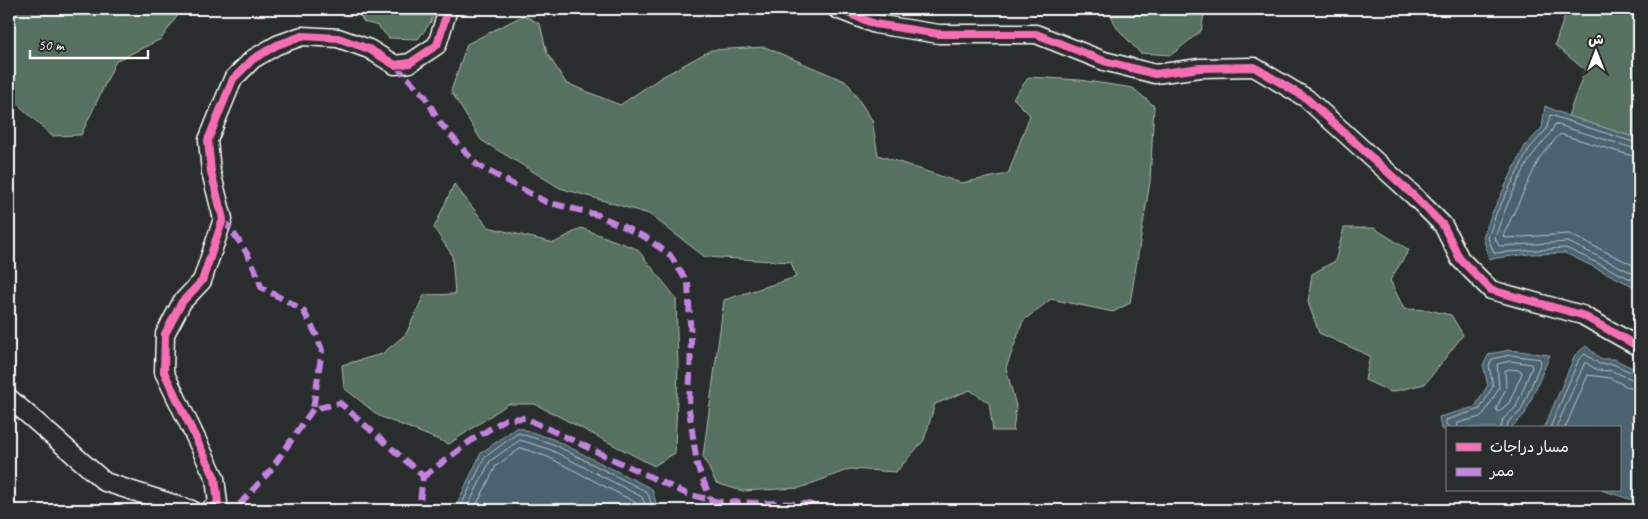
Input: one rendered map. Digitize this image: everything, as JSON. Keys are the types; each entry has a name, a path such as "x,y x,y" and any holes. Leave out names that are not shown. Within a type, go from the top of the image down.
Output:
{"street":[{"path":"210,510 218,503 215,478 164,372 165,334 182,302 202,281 222,219 211,172 208,140 233,80 253,60 277,45 302,36 338,38 369,49 395,65 410,63 437,45 448,9"},
{"path":"837,9 874,24 939,34 1036,34 1104,61 1155,74 1200,68 1254,67 1306,98 1413,195 1443,225 1460,259 1491,290 1582,315 1639,347"},
{"path":"9,398 105,482 192,510"}],"green space":[{"path":"9,9 172,9 178,15 161,39 116,61 81,135 52,136 9,96"},
{"path":"347,9 435,9 431,22 418,39 389,38 378,26 364,22 357,11"},
{"path":"1108,9 1205,9 1201,31 1171,55 1140,53 1117,28"},
{"path":"1567,9 1639,9 1639,139 1568,116 1585,70 1555,45"},
{"path":"524,15 540,24 547,53 566,83 620,105 660,78 711,50 765,47 847,82 872,120 878,155 961,183 1008,174 1030,115 1013,98 1029,77 1080,80 1133,88 1154,106 1150,182 1130,303 1113,312 1051,299 1023,321 1006,368 1016,406 1013,431 993,431 989,403 970,390 935,404 924,440 896,472 850,469 800,488 742,491 716,483 703,456 724,300 796,277 791,262 705,257 649,214 560,188 481,140 451,91 467,44"},
{"path":"454,184 488,227 554,243 581,228 637,249 676,298 678,368 675,453 654,466 535,404 508,404 449,444 379,416 344,388 342,365 382,354 406,334 424,295 455,294 452,255 434,228"},
{"path":"1344,228 1374,228 1409,250 1390,280 1404,309 1429,310 1451,315 1463,335 1425,384 1391,392 1365,380 1370,356 1319,333 1308,302 1312,274 1335,261"}],"water":[{"path":"1545,106 1568,116 1639,139 1639,289 1565,253 1529,254 1489,259 1483,237 1492,213 1525,146 1542,128"},
{"path":"1586,346 1601,359 1614,359 1639,371 1639,502 1607,492 1620,492 1620,426 1545,426 1575,355"},
{"path":"1510,350 1550,355 1525,414 1513,426 1446,426 1446,431 1441,429 1439,417 1475,407 1488,385 1483,365 1489,354"},
{"path":"517,427 555,440 652,489 656,503 667,510 454,510 481,453"}],"marked path":[{"path":"395,65 425,96 440,123 477,165 546,202 598,215 645,237 670,255 688,283 691,342 689,409 697,465 715,510"},
{"path":"223,219 250,259 261,287 303,310 316,334 322,350 313,409"},
{"path":"223,510 237,507 270,471 313,409 340,403 423,476 419,510"},
{"path":"423,477 472,440 506,419 525,418 687,494 719,502 808,504 838,510"}],"cycle path":[{"path":"210,510 218,503 215,478 164,372 165,334 182,302 202,281 223,219 211,172 208,140 233,79 253,59 277,45 302,36 338,38 369,49 395,65 410,63 437,45 448,9"},
{"path":"837,9 875,24 939,34 1036,34 1104,61 1155,74 1200,68 1254,67 1306,98 1413,195 1443,225 1460,259 1491,290 1582,315 1639,347"}]}
